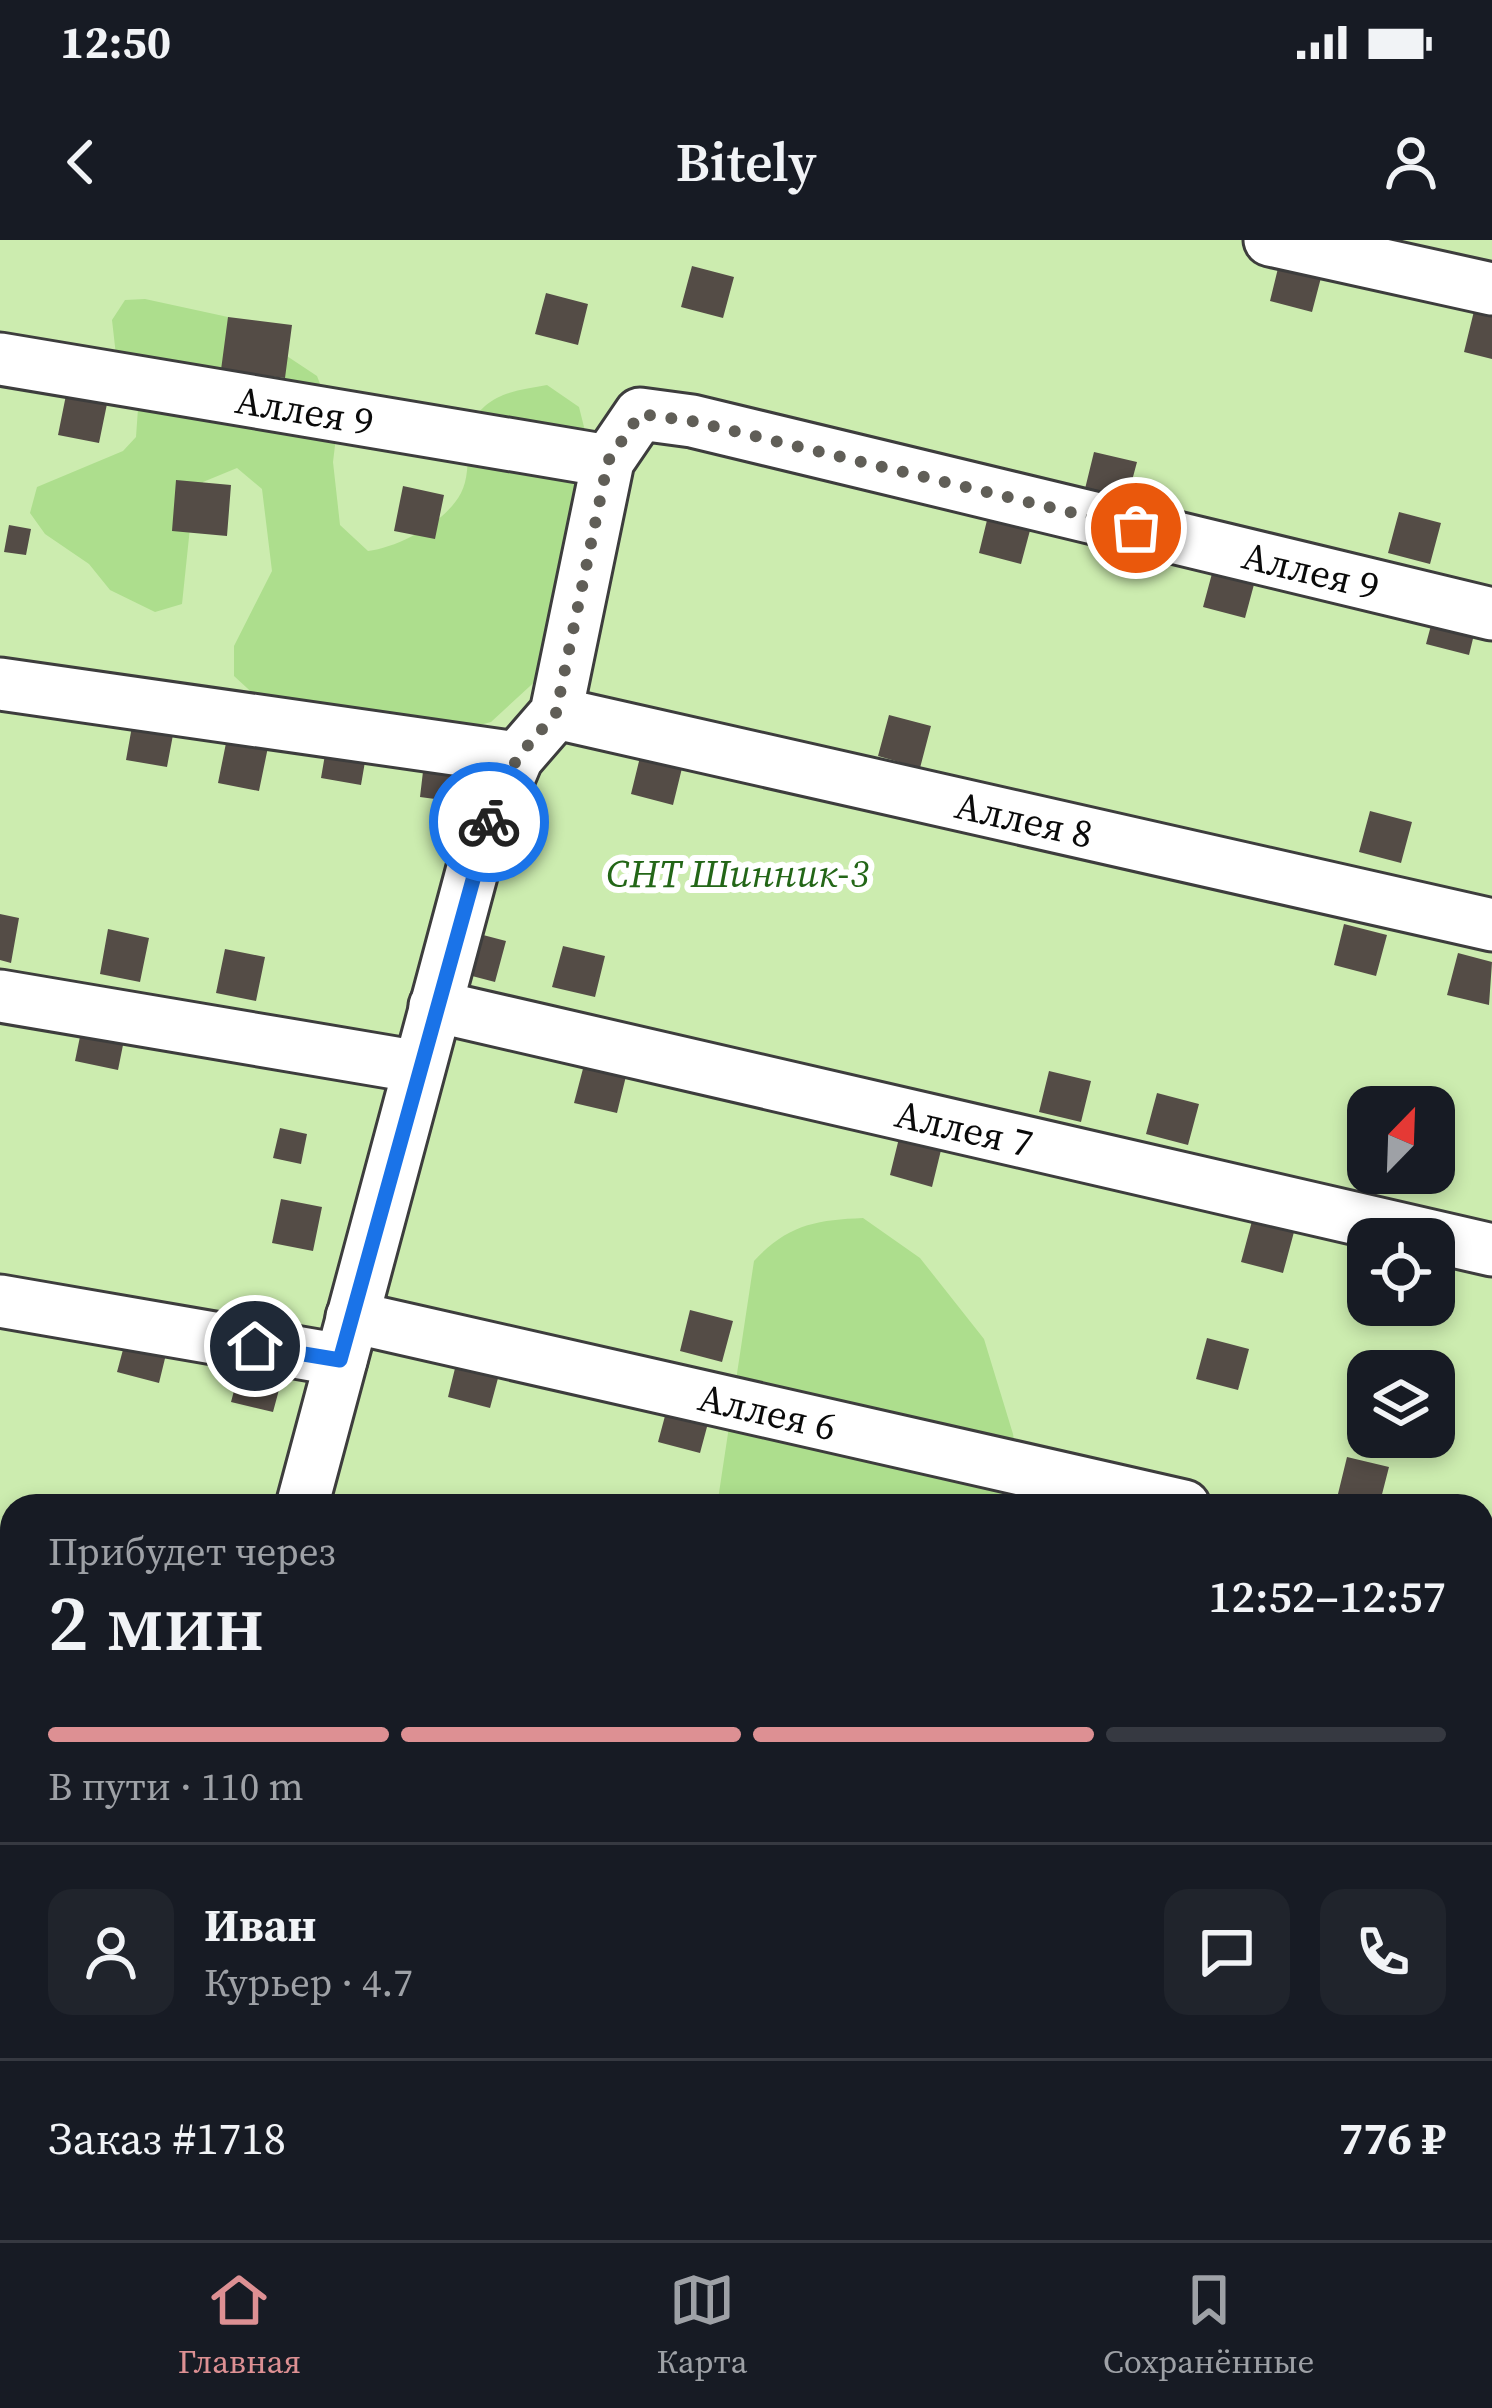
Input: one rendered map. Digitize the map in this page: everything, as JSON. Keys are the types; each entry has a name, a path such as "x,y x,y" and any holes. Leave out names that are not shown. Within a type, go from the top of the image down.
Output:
{"lane":[{"path":"1270,240 1492,290"},
{"name":"Аллея 9","path":"0,359 608,461 640,414 692,421 1492,614"},
{"path":"305,1494 477,853 517,758 556,713 608,461"},
{"path":"0,684 517,758"},
{"name":"Аллея 8","path":"556,713 1492,925"},
{"path":"0,996 419,1067"},
{"name":"Аллея 7","path":"436,1006 1492,1250"},
{"name":"Аллея 6","path":"0,1301 346,1339 1124,1494"}],"green space":[{"name":"СНТ Шинник-3","path":"0,240 1492,240 1492,1494 0,1494"},
{"path":"145,299 228,317 317,376 337,429 333,462 340,525 368,551 420,532 454,504 465,483 472,425 492,401 547,385 579,407 610,531 610,579 590,631 491,722 434,737 260,700 234,676 234,646 272,571 262,489 237,468 203,482 191,518 182,604 155,612 110,590 89,564 45,534 30,513 37,487 123,451 136,437 139,394 117,364 112,320 125,300"},
{"path":"863,1218 920,1258 984,1339 1013,1434 1022,1494 719,1494 754,1261 791,1232"}],"building":[{"path":"1280,260 1323,270 1312,312 1270,301"},
{"path":"692,266 734,277 723,318 681,307"},
{"path":"546,293 588,304 578,345 535,334"},
{"path":"1474,311 1492,315 1492,359 1464,352"},
{"path":"228,317 292,325 285,378 221,370"},
{"path":"67,390 108,399 99,443 58,435"},
{"path":"1094,452 1137,462 1126,503 1084,493"},
{"path":"176,480 231,485 227,536 172,531"},
{"path":"403,486 444,495 435,539 394,531"},
{"path":"989,512 1032,523 1021,564 979,553"},
{"path":"1399,512 1441,523 1430,564 1388,553"},
{"path":"9,525 31,529 26,555 4,552"},
{"path":"1214,566 1256,577 1245,618 1203,607"},
{"path":"1437,603 1479,614 1469,655 1426,644"},
{"path":"134,715 175,724 167,767 126,760"},
{"path":"889,715 931,726 920,768 878,756"},
{"path":"227,738 268,747 259,791 218,783"},
{"path":"327,743 367,750 361,785 321,778"},
{"path":"641,753 683,764 673,805 631,794"},
{"path":"424,763 454,767 450,801 420,797"},
{"path":"1370,811 1412,822 1401,863 1359,852"},
{"path":"0,914 19,918 11,963 0,960"},
{"path":"1344,924 1387,935 1376,976 1334,965"},
{"path":"108,929 149,938 140,982 100,974"},
{"path":"464,930 506,941 495,982 453,971"},
{"path":"563,946 605,956 595,997 552,987"},
{"path":"225,949 265,957 256,1001 216,993"},
{"path":"1458,953 1492,962 1489,1005 1447,995"},
{"path":"83,1022 126,1030 118,1070 75,1061"},
{"path":"585,1061 627,1072 617,1113 574,1103"},
{"path":"1049,1071 1091,1081 1081,1122 1039,1112"},
{"path":"1157,1093 1199,1104 1188,1145 1146,1134"},
{"path":"280,1128 307,1134 301,1164 273,1158"},
{"path":"900,1134 942,1146 932,1187 890,1175"},
{"path":"281,1199 322,1207 313,1251 272,1243"},
{"path":"1252,1221 1294,1232 1283,1273 1241,1262"},
{"path":"690,1310 733,1321 722,1362 680,1351"},
{"path":"128,1331 169,1342 159,1383 117,1372"},
{"path":"1207,1338 1249,1349 1238,1390 1196,1379"},
{"path":"458,1356 501,1367 490,1408 448,1397"},
{"path":"242,1361 284,1371 273,1412 231,1402"},
{"path":"669,1401 711,1412 700,1453 658,1442"},
{"path":"1347,1457 1389,1467 1382,1494 1338,1494"}],"way so far":[{"path":"489,822 517,758 556,713 608,461 640,414 692,421 1136,528"}],"route":[{"path":"255,1346 340,1360 489,822"}]}
